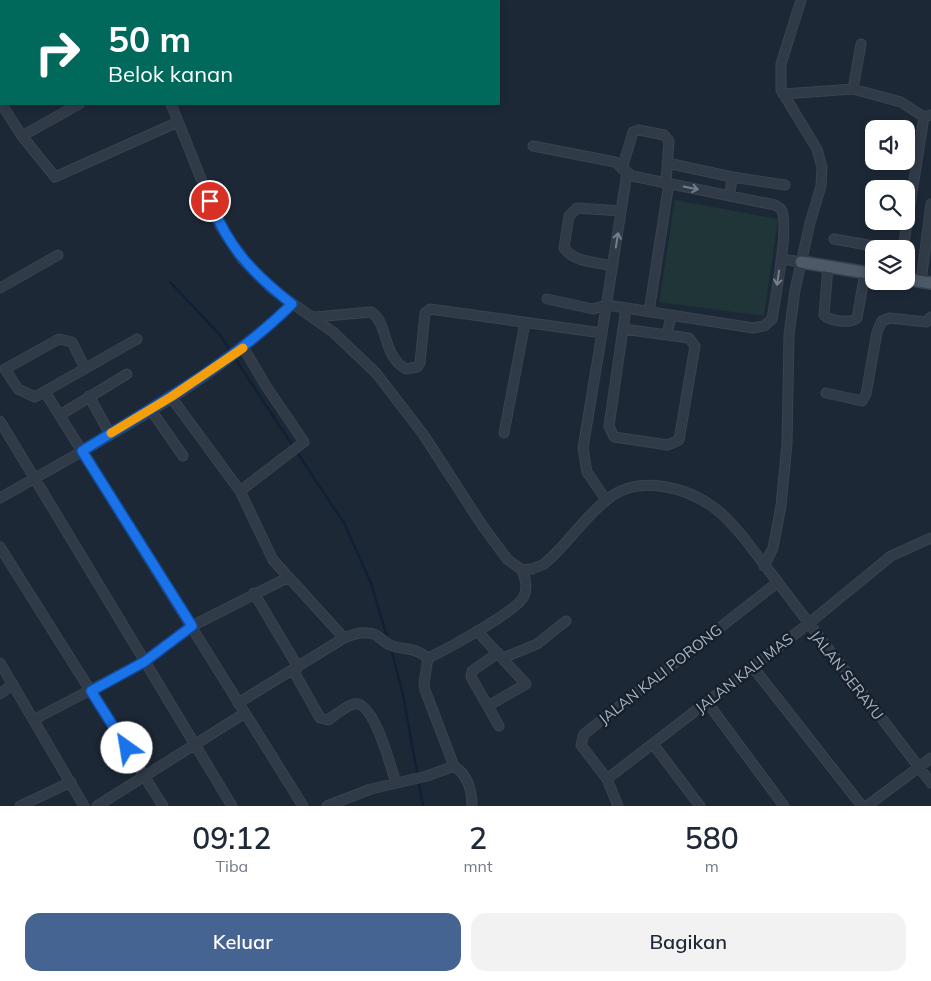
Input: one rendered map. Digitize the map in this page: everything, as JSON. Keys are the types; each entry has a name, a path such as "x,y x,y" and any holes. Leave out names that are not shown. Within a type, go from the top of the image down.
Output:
{"main road":[{"path":"800,262 865,272"}],"street":[{"path":"764,566 773,548 781,506 786,444 789,335 800,262 821,186 822,167 817,149 808,131 783,94 780,76 801,0"},
{"path":"853,89 861,44"},
{"path":"783,94 853,89 901,102 928,116 912,180"},
{"path":"2,105 22,136 51,173 58,177 178,122"},
{"path":"22,136 77,105"},
{"path":"171,105 214,213 228,240 258,276 292,304 314,317 333,332 376,373 403,406 497,546 507,559 522,570 526,582 524,597 477,631 428,658"},
{"path":"606,500 587,472 583,448 607,306 631,135 636,130 668,137 668,183 649,312"},
{"path":"533,146 615,162 632,176 775,205 781,209 784,216 781,259 772,319 764,326 753,328 607,306 593,309 547,299"},
{"path":"667,163 732,177 785,185"},
{"path":"730,196 732,177"},
{"path":"926,283 931,204"},
{"path":"613,266 575,258 564,248 569,216 578,208 621,211"},
{"path":"834,239 865,245"},
{"path":"0,288 58,255"},
{"path":"781,259 800,262"},
{"path":"828,266 822,311 827,318 853,322 857,318 865,288"},
{"path":"0,498 171,397 241,349 292,304"},
{"path":"623,329 689,338 695,346 679,440 668,445 614,436 610,432 609,426 626,308"},
{"path":"314,317 371,312 378,319 392,357 406,368 417,368 420,363 425,313 430,309 602,333"},
{"path":"667,334 671,316"},
{"path":"826,393 862,401 866,394 878,325 890,318 926,322 931,317"},
{"path":"504,433 525,323"},
{"path":"5,369 59,339 72,342 85,368"},
{"path":"0,361 22,392 35,397 137,339"},
{"path":"240,491 304,442 241,349"},
{"path":"60,415 88,396 127,374"},
{"path":"45,392 303,806"},
{"path":"88,396 110,434"},
{"path":"171,397 240,491 273,560 344,638"},
{"path":"151,410 183,456"},
{"path":"0,421 232,806"},
{"name":"JALAN SERAYU","path":"522,570 532,569 544,564 555,555 606,500 616,492 637,485 669,489 700,500 727,518 931,783"},
{"name":"JALAN KALI MAS","path":"607,779 808,624 891,556 907,547 931,538"},
{"path":"0,546 146,776 163,806"},
{"path":"35,719 144,662 192,626 289,577"},
{"name":"JALAN KALI PORONG","path":"607,779 581,745 584,734 778,582"},
{"path":"254,593 318,715 324,720 328,720 354,704 361,704 366,708 381,736 396,783"},
{"path":"499,726 471,674 472,671 501,656 537,644 566,621"},
{"path":"477,631 524,679 526,686 488,706"},
{"path":"238,703 344,638 368,632 376,634 388,644 401,648 412,648 428,658"},
{"path":"428,658 424,683 425,690 454,766 462,771 466,778 471,792 472,806"},
{"path":"0,663 35,719 84,806"},
{"path":"752,666 862,806"},
{"path":"0,694 13,684"},
{"path":"707,702 784,806"},
{"path":"97,806 245,713"},
{"path":"653,744 700,806"},
{"path":"867,806 919,769 931,758"},
{"path":"327,806 371,789 427,776 454,766"},
{"path":"607,779 617,803 608,806"},
{"path":"20,806 71,782"}],"green space":[{"path":"675,200 778,219 764,316 659,302"}],"waterway":[{"path":"170,282 220,335 231,352"},
{"path":"234,357 344,523 371,583 388,640"},
{"path":"391,648 403,695 423,806"}],"slow traffic":[{"path":"111,433 171,397 243,348"}],"route":[{"path":"127,748 91,691 144,662 192,626 82,451 171,397 243,348 292,304 272,289 242,259 220,226 210,201"}]}
